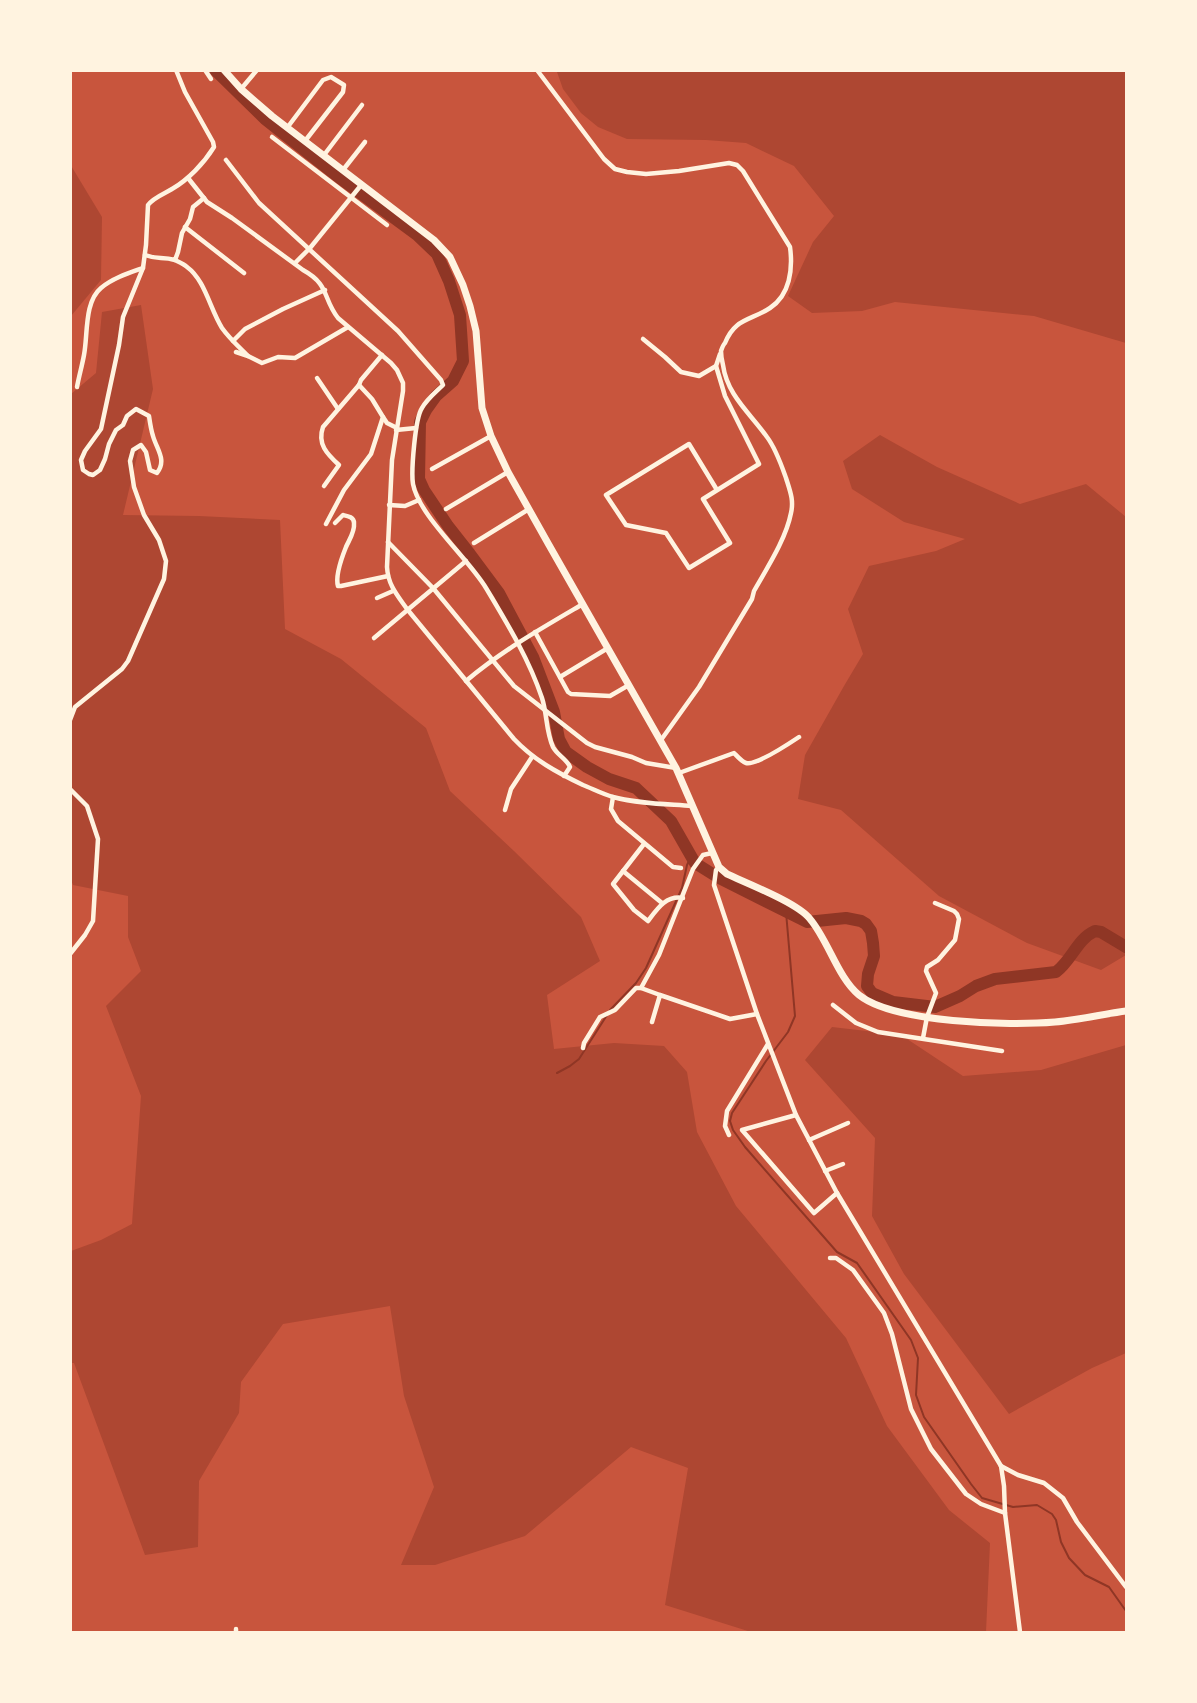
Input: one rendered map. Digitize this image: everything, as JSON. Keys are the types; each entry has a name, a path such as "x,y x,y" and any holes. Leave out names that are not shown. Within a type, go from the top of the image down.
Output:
{"main road":[{"path":"225,70 241,89 287,128 343,170 360,186 434,240 450,257 463,285 476,331 482,408 491,436 508,472 677,770 717,868 787,903 809,917 850,986 858,995 889,1010 970,1022 1029,1023 1055,1022 1126,1011"}],"street":[{"path":"70,720 75,707 122,669 128,661 164,579 166,561 159,540 144,515 134,487 130,461 133,450 141,445 146,452 150,470 157,473 161,468 160,452 153,437 149,416 136,409 126,416 123,425 116,430 100,470 93,475 83,470 81,460 101,429 123,317 147,255 148,205 155,198 191,181 214,147 176,70"},
{"path":"205,70 211,79"},
{"path":"241,89 257,70"},
{"path":"537,70 604,159 615,169 646,174 729,163 737,165 790,247 792,260 786,288 771,308 734,326 728,333 716,366 725,396 759,464 703,499 730,543 689,568 666,533 626,525 606,495 689,444 717,490"},
{"path":"287,128 326,78 331,77 338,80 344,85 343,92 305,141"},
{"path":"324,155 362,105"},
{"path":"272,136 387,225"},
{"path":"343,170 365,142"},
{"path":"226,160 259,202 398,331 444,385 422,408 417,417 413,484 427,514 484,586 517,642 547,711 553,746 569,764 570,767 564,776"},
{"path":"191,181 204,198 312,275 325,290 332,310 397,370 403,383 392,460 387,576 393,591 407,609 514,739 532,757 564,776 613,797 637,802 692,806"},
{"path":"295,263 360,186"},
{"path":"175,260 193,207 204,198"},
{"path":"185,227 244,273"},
{"path":"147,255 156,260 167,258 175,260 189,268 201,282 222,328 248,356"},
{"path":"77,387 89,311 95,296 100,289 124,274 143,268"},
{"path":"233,341 245,329 325,290"},
{"path":"236,352 262,363 278,357 295,358 348,327"},
{"path":"643,339 681,372 699,376 716,366"},
{"path":"661,740 699,687 752,599 780,543 791,515 792,495 775,450 728,385 724,376 721,351"},
{"path":"324,486 339,465 321,444 323,427 382,355"},
{"path":"317,378 338,409"},
{"path":"359,385 372,399 387,423 396,429 416,428"},
{"path":"326,524 344,490 371,454 383,417"},
{"path":"432,469 491,436"},
{"path":"446,509 508,472"},
{"path":"389,506 405,506 419,500"},
{"path":"474,543 529,509"},
{"path":"335,523 343,515 352,518 354,523 337,580 338,586 387,576"},
{"path":"388,542 433,588 514,686 595,747 632,757 646,764 677,770 734,753 744,762 750,763 771,754 799,737"},
{"path":"375,638 466,561"},
{"path":"377,598 393,591"},
{"path":"466,681 517,642 583,604"},
{"path":"535,632 571,694 610,696 629,685"},
{"path":"560,677 608,648"},
{"path":"505,810 511,789 532,757"},
{"path":"70,789 87,806 98,839 93,921 70,954"},
{"path":"613,797 610,809 618,821 673,867 681,868"},
{"path":"644,844 613,884 634,910 648,921 662,903 680,898"},
{"path":"641,988 659,955 694,868 703,855 712,853"},
{"path":"717,868 714,885 757,1014 796,1115 837,1193 1001,1466 1020,1632"},
{"path":"623,871 662,903"},
{"path":"923,1038 927,1014 936,993 926,971 927,967 938,960 956,940 959,919 954,911 935,903"},
{"path":"583,1048 600,1017 615,1010 636,988 730,1019 757,1014"},
{"path":"652,1023 660,995"},
{"path":"832,1005 844,1015 869,1029 1002,1052"},
{"path":"729,1135 725,1126 727,1111 769,1046"},
{"path":"796,1115 742,1130 813,1213 837,1193"},
{"path":"809,1140 848,1123"},
{"path":"825,1171 843,1164"},
{"path":"830,1258 836,1257 853,1270 884,1313 892,1334 911,1409 931,1449 966,1494 981,1504 1005,1511"},
{"path":"1001,1466 1018,1475 1044,1483 1063,1498 1077,1522 1126,1587"}],"shaded area":[{"path":"559,70 1126,71 1126,343 1034,316 895,302 862,311 812,313 788,296 813,242 834,216 794,166 746,143 627,139 598,127 581,113 563,89 557,72"},
{"path":"70,164 102,217 101,280 71,316"},
{"path":"141,305 153,389 123,515 280,520 285,629 341,659 426,728 450,791 581,917 600,961 547,995 554,1049 614,1043 664,1046 687,1072 697,1132 736,1206 846,1338 887,1426 949,1510 990,1543 986,1632 751,1632 665,1605 688,1468 631,1447 525,1536 435,1565 401,1565 434,1487 404,1396 390,1306 283,1324 241,1382 239,1413 199,1481 198,1547 145,1555 74,1363 71,1363 71,1251 101,1240 132,1224 141,1096 106,1006 141,971 128,937 128,896 73,885 71,880 71,394 96,373 102,312"},
{"path":"880,435 937,467 1020,504 1086,484 1126,517 1126,955 1101,970 1027,943 939,896 841,810 798,799 805,755 863,654 848,609 869,566 936,551 965,539 904,522 852,489 843,461"},
{"path":"832,1027 901,1035 963,1076 1041,1070 1126,1045 1126,1353 1092,1368 1009,1414 904,1274 872,1216 875,1138 805,1060"}],"waterway":[{"path":"215,70 265,119 417,235 437,254 460,315 463,361 453,381 436,396 420,422 419,479 448,526 499,593 533,657 554,712 559,739 566,752 609,779 636,788 671,821 695,863 719,878 807,922 846,918 866,924 871,931 874,956 867,986 872,993 893,1002 935,1007 995,979 1056,972 1079,944 1095,931 1101,932 1126,947"},
{"path":"610,1010 636,983 646,968 682,888 691,857"},
{"path":"786,912 795,1016 788,1032 732,1113 730,1121 733,1130 745,1147 837,1252 857,1263 911,1340 918,1358 916,1395 924,1417 982,1498 1013,1507 1037,1505 1052,1514 1069,1558 1085,1575 1109,1587 1126,1611"},
{"path":"557,1073 579,1059 607,1015"}]}
